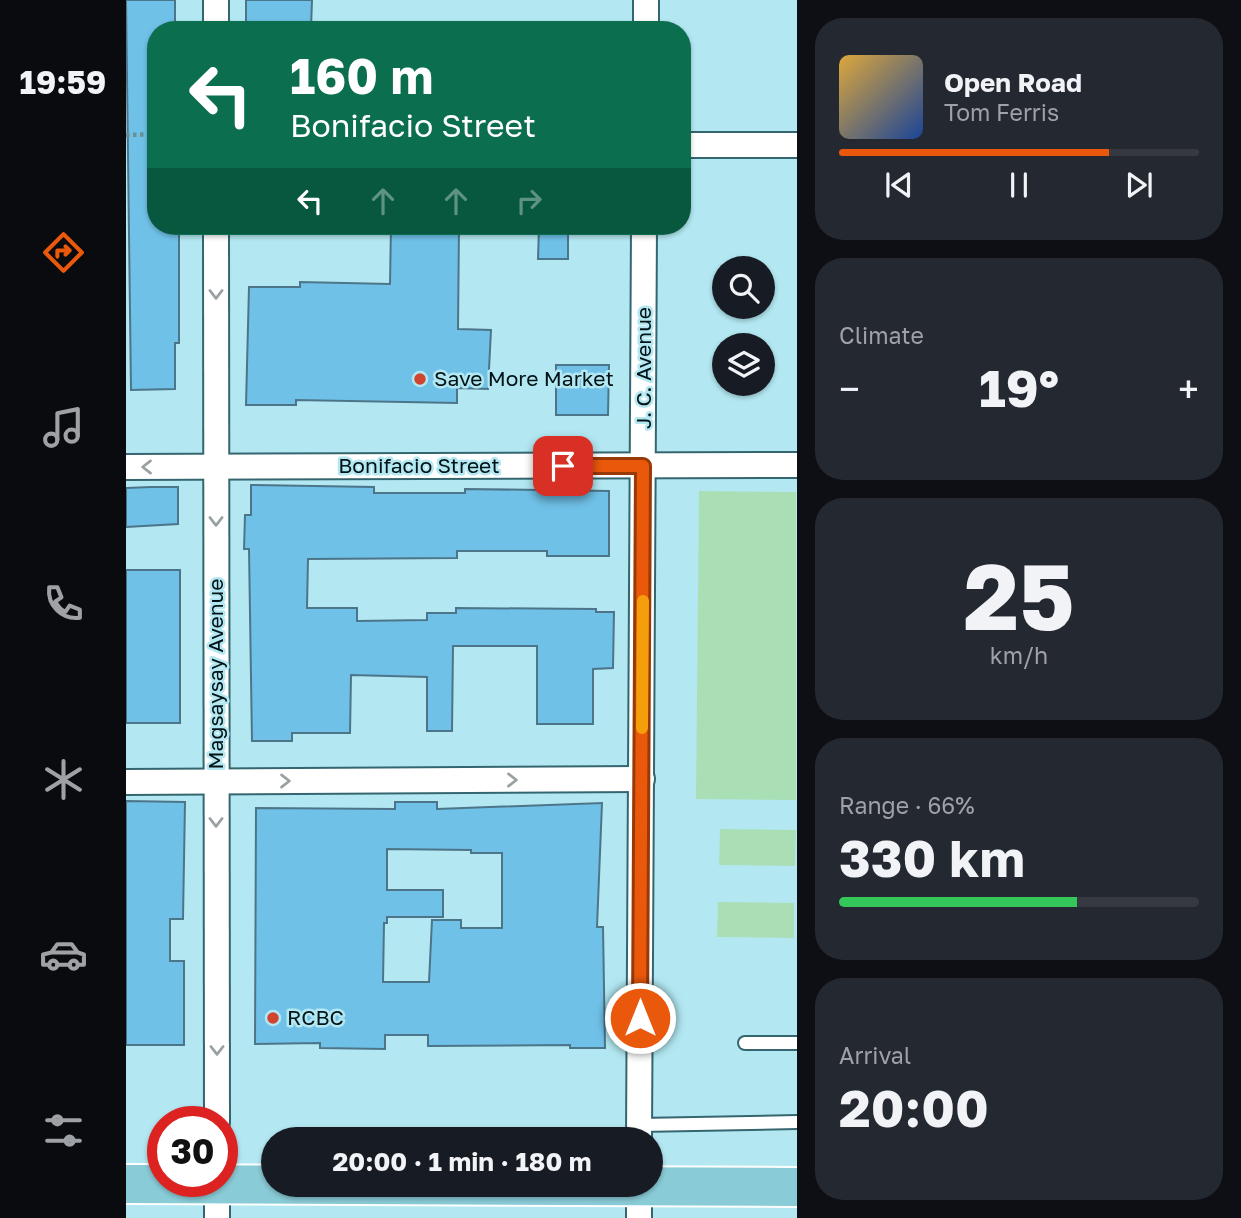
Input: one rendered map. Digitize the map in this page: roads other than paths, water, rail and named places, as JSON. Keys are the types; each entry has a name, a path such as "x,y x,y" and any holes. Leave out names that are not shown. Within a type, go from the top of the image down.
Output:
{"main road":[{"path":"126,1184 147,1187"},
{"path":"663,1195 796,1186"},
{"path":"238,1195 261,1195"}],"street":[{"path":"216,0 216,21"},
{"path":"646,0 646,21"},
{"path":"691,145 796,145"},
{"name":"Magsaysay Avenue","path":"216,235 217,1106"},
{"name":"J. C. Avenue","path":"639,1127 645,235"},
{"name":"Bonifacio Street","path":"126,467 796,465"},
{"path":"126,782 642,779"}],"lane":[{"path":"745,1043 796,1043"},
{"path":"663,1130 796,1122"}],"place":[{"name":"Save More Market","path":"420,379"},
{"name":"RCBC","path":"273,1018"}]}
